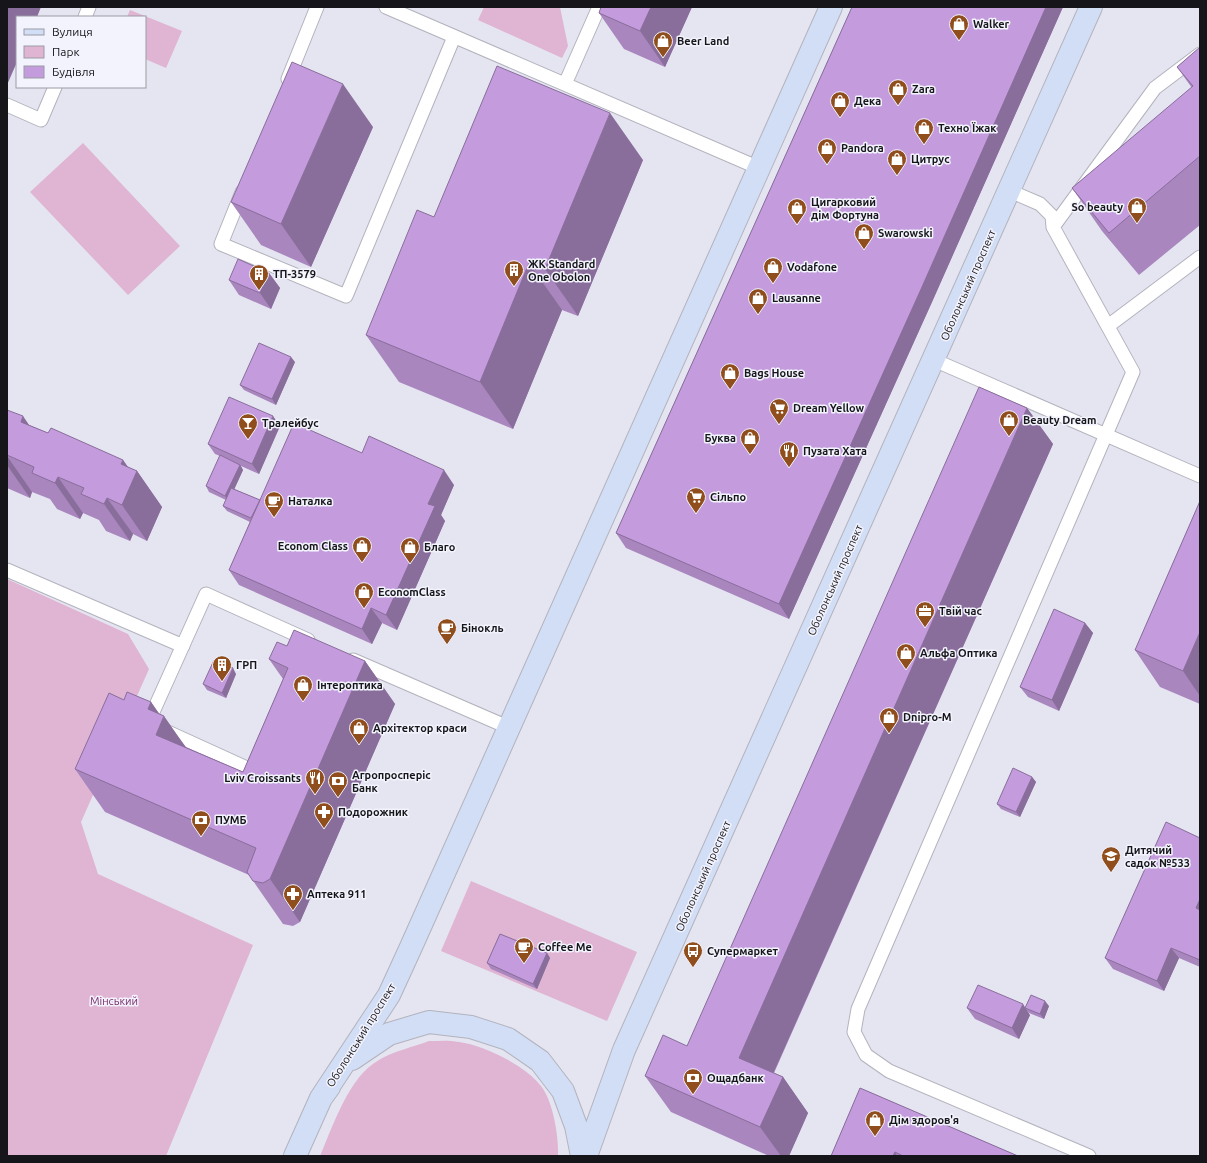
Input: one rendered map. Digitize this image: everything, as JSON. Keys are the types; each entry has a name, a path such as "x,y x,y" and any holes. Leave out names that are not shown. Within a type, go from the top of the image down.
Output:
{"main road":[{"name":"Оболонський проспект","path":"321,1098 389,995 510,728 831,7"},
{"name":"Оболонський проспект","path":"586,1156 624,1050 1092,7"},
{"path":"295,1156 321,1098 347,1062 389,1034 428,1022 471,1027 508,1039 540,1061 563,1091 576,1126 582,1156"}],"lane":[{"path":"284,88 317,7"},
{"path":"386,7 759,168"},
{"path":"565,84 599,7"},
{"path":"248,177 221,244 346,296 454,36"},
{"path":"1053,228 1155,88 1200,54"},
{"path":"7,105 41,120 55,88"},
{"path":"1010,191 1040,204 1052,216 1053,228 1133,372 858,1009 854,1032 866,1055 889,1071 1089,1156"},
{"path":"1108,326 1200,257"},
{"path":"934,360 1200,476"},
{"path":"7,570 183,646"},
{"path":"267,760 260,774 148,724 206,594 319,645 316,652"},
{"path":"341,654 510,728"}],"green space":[{"path":"484,7 560,7 568,46 562,58 478,20"},
{"path":"130,10 145,16 127,16"},
{"path":"146,16 182,31 166,68 146,59"},
{"path":"83,143 180,246 128,295 30,192"},
{"name":"Мінський","path":"7,579 128,634 149,669 81,822 98,874 253,945 166,1156 7,1156"},
{"path":"471,881 637,952 607,1021 441,951"},
{"path":"429,1041 455,1041 480,1047 515,1064 534,1078 545,1093 552,1110 556,1129 558,1156 320,1156 343,1103 351,1089 368,1067 391,1054"}],"building":[{"path":"601,7 651,7 640,31 599,13"},
{"name":"Dream Yellow","path":"852,7 1046,7 779,604 616,533"},
{"path":"1200,47 1200,156 1109,233 1072,188 1193,86 1177,67"},
{"path":"292,62 343,84 281,224 231,202"},
{"path":"497,66 610,113 545,269 529,263 480,382 366,335 417,210 434,217"},
{"path":"238,259 269,273 260,293 229,280"},
{"path":"259,343 291,357 272,399 240,385"},
{"path":"979,387 1027,408 739,1058 783,1077 760,1127 645,1076 663,1035 687,1046"},
{"name":"Тралейбус","path":"229,397 273,416 252,464 208,444"},
{"path":"7,410 23,416 21,422 48,433 51,428 123,460 121,464 137,471 122,505 107,498 104,504 81,494 84,488 58,477 55,483 32,473 34,467 7,455"},
{"path":"294,423 362,453 369,436 444,470 428,504 435,506 386,615 371,608 362,629 229,570"},
{"path":"220,455 240,465 225,496 206,486"},
{"path":"231,488 260,500 251,518 223,506"},
{"path":"1200,501 1200,632 1183,671 1135,650"},
{"path":"1054,609 1085,623 1052,700 1020,687"},
{"path":"294,630 365,661 270,879 263,883 253,881 247,872 256,848 75,769 109,693 124,700 127,692 151,702 148,709 164,716 156,735 243,772 288,668 269,659 277,642 287,646"},
{"name":"ГРП","path":"214,660 233,668 222,693 203,684"},
{"path":"1013,768 1032,777 1016,812 997,804"},
{"path":"1166,822 1200,838 1200,899 1196,908 1200,910 1200,960 1171,948 1157,981 1105,958"},
{"path":"500,934 547,953 533,984 487,963"},
{"path":"978,985 1023,1004 1012,1028 967,1008"},
{"path":"1031,995 1045,1001 1040,1014 1025,1008"},
{"path":"860,1088 1018,1156 903,1156 895,1152 893,1156 831,1156"}],"place":[{"name":"Walker","path":"959,41"},
{"name":"Beer Land","path":"663,58"},
{"name":"Zara","path":"898,106"},
{"name":"Дека","path":"840,118"},
{"name":"Техно Їжак","path":"924,145"},
{"name":"Pandora","path":"827,165"},
{"name":"Цитрус","path":"897,176"},
{"name":"So beauty","path":"1137,224"},
{"name":"Цигарковий дім Фортуна","path":"797,225"},
{"name":"Swarowski","path":"864,250"},
{"name":"Vodafone","path":"773,284"},
{"name":"ЖК Standard One Obolon","path":"514,287"},
{"name":"ТП-3579","path":"259,291"},
{"name":"Lausanne","path":"758,315"},
{"name":"Bags House","path":"730,390"},
{"name":"Dream Yellow","path":"779,425"},
{"name":"Beauty Dream","path":"1009,437"},
{"name":"Тралейбус","path":"248,440"},
{"name":"Буква","path":"750,455"},
{"name":"Пузата Хата","path":"789,468"},
{"name":"Сільпо","path":"696,514"},
{"name":"Наталка","path":"274,518"},
{"name":"Econom Class","path":"362,563"},
{"name":"Благо","path":"410,564"},
{"name":"EconomClass","path":"364,609"},
{"name":"Твій час","path":"925,628"},
{"name":"Бінокль","path":"447,645"},
{"name":"Альфа Оптика","path":"906,670"},
{"name":"ГРП","path":"222,682"},
{"name":"Інтероптика","path":"303,702"},
{"name":"Dnipro-M","path":"889,734"},
{"name":"Архітектор краси","path":"359,745"},
{"name":"Lviv Croissants","path":"315,795"},
{"name":"Агропросперіс Банк","path":"338,798"},
{"name":"Подорожник","path":"324,829"},
{"name":"ПУМБ","path":"201,837"},
{"name":"Дитячий садок №533","path":"1111,873"},
{"name":"Аптека 911","path":"293,911"},
{"name":"Coffee Me","path":"524,964"},
{"name":"Супермаркет","path":"693,968"},
{"name":"Ощадбанк","path":"693,1095"},
{"name":"Дім здоров'я","path":"875,1137"}]}
